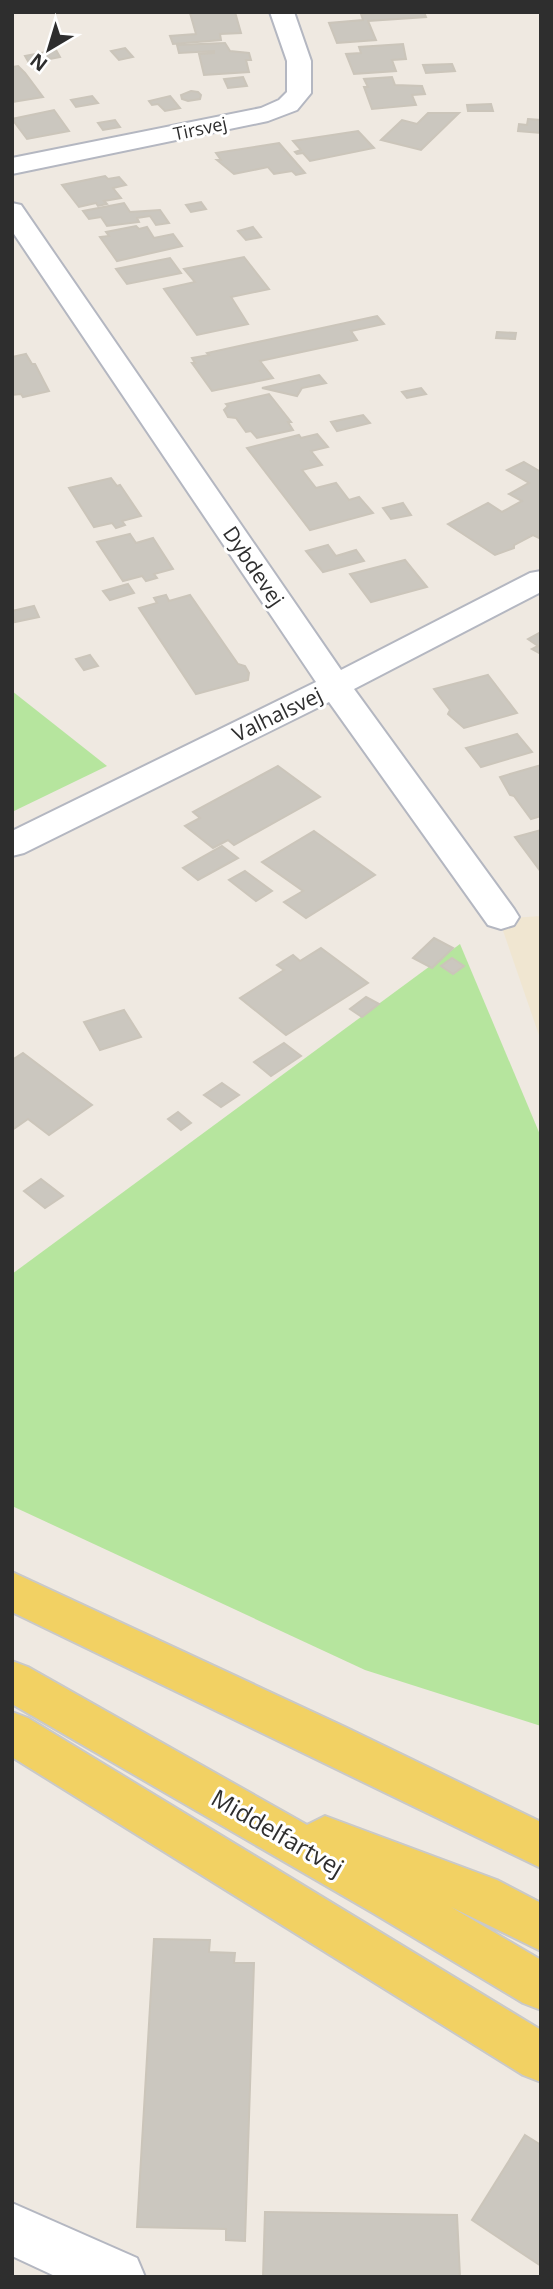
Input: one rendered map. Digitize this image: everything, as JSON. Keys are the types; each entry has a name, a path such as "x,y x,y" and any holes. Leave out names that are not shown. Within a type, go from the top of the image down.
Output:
{"main road":[{"path":"12,1591 329,1741 541,1846"},
{"name":"Middelfartvej","path":"12,1681 541,1987"},
{"path":"12,1732 541,2058"},
{"path":"218,1798 480,1896 541,1928"}],"street":[{"name":"Tirsvej","path":"12,166 268,114 288,105 299,93 299,61 282,12"},
{"name":"Dybdevej","path":"12,211 335,686 501,917"},
{"name":"Valhalsvej","path":"12,845 335,686 541,580"},
{"path":"12,2229 118,2277"}],"shaded area":[{"path":"541,916 541,1041 499,919"}],"green space":[{"path":"12,691 107,766 12,812"},
{"path":"460,944 541,1137 541,1726 365,1670 12,1506 12,1274"}],"building":[{"path":"235,12 241,33 220,34 221,40 173,44 170,36 196,34 190,13"},
{"path":"424,12 426,17 368,21 376,40 337,43 329,23 363,20 361,14"},
{"path":"225,43 230,51 249,53 251,60 246,60 249,72 204,75 199,54 214,51 179,53 177,45"},
{"path":"403,44 406,59 392,60 396,71 354,74 346,54 361,53 359,47"},
{"path":"125,48 133,57 119,60 111,51"},
{"path":"56,50 60,57 29,63 25,56"},
{"path":"452,64 455,71 426,73 423,65"},
{"path":"18,66 43,97 12,102 12,67"},
{"path":"243,77 247,86 228,88 224,79"},
{"path":"392,77 395,85 422,86 425,94 412,95 416,105 372,109 364,79"},
{"path":"191,91 198,92 200,99 182,99 181,95"},
{"path":"92,96 98,103 76,107 71,100"},
{"path":"170,96 180,108 165,111 158,104 152,105 149,101"},
{"path":"491,104 493,111 468,111 467,105"},
{"path":"54,110 69,131 27,139 12,119"},
{"path":"428,113 459,113 421,150 381,140 402,120 417,124"},
{"path":"528,119 541,120 541,133 518,131 519,124 527,125"},
{"path":"115,120 120,127 103,130 98,123"},
{"path":"358,131 374,148 310,161 303,153 295,152 301,150 293,141"},
{"path":"279,143 305,173 296,175 292,171 274,174 268,167 234,174 217,160 221,160 216,153"},
{"path":"105,176 108,179 119,177 126,185 113,188 121,198 104,201 107,204 98,206 96,203 79,207 62,185"},
{"path":"201,202 206,209 191,212 186,205"},
{"path":"124,203 130,212 160,210 169,223 156,225 150,216 137,218 139,222 107,226 101,217 89,219 83,211"},
{"path":"136,226 139,229 147,227 154,238 173,234 182,246 117,261 100,237 109,236 106,232"},
{"path":"253,227 261,237 246,240 238,231"},
{"path":"244,257 269,289 231,297 248,324 197,335 164,289 195,282 184,269"},
{"path":"170,258 181,273 127,284 116,269"},
{"path":"377,316 384,324 351,331 357,340 260,361 273,378 212,391 192,363 195,363 192,358 209,355 207,353"},
{"path":"497,332 516,333 515,339 496,338"},
{"path":"26,354 32,364 35,364 49,391 23,397 21,394 12,395 12,357"},
{"path":"319,375 326,383 302,388 297,396 262,388"},
{"path":"421,388 426,394 407,398 402,392"},
{"path":"269,394 291,422 288,422 293,430 257,438 251,431 246,432 236,418 228,417 224,410 228,406 226,404"},
{"path":"363,415 370,423 337,431 331,422"},
{"path":"317,434 328,447 311,451 322,465 302,470 316,488 336,483 349,500 359,497 373,513 310,530 247,448 299,435 301,438"},
{"path":"524,462 541,472 541,539 533,535 514,545 514,548 495,555 448,524 488,503 502,512 522,501 509,494 529,483 507,470"},
{"path":"111,478 117,486 120,485 141,516 122,521 125,525 116,528 112,523 94,527 69,488"},
{"path":"403,503 411,515 391,519 383,508"},
{"path":"130,534 136,543 153,538 173,569 154,574 157,578 146,581 142,576 123,581 97,542"},
{"path":"328,545 336,556 356,550 364,561 323,572 306,551"},
{"path":"405,560 427,587 371,602 350,574"},
{"path":"128,584 134,593 110,600 103,591"},
{"path":"166,595 169,601 190,595 238,664 245,666 249,673 248,680 196,694 139,608 157,603 154,598"},
{"path":"34,606 39,617 15,622 12,611"},
{"path":"541,632 541,654 532,649 538,646 528,639"},
{"path":"90,655 98,666 84,670 76,659"},
{"path":"488,675 517,713 464,728 448,714 450,710 434,689"},
{"path":"517,734 532,752 481,767 466,748"},
{"path":"541,765 541,816 531,819 514,796 510,795 500,777"},
{"path":"278,766 320,797 234,845 228,840 213,848 185,826 200,818 193,812"},
{"path":"541,830 541,872 515,837"},
{"path":"314,831 375,875 306,918 284,902 303,891 262,862"},
{"path":"222,846 238,858 198,880 183,868"},
{"path":"245,871 272,891 256,901 229,880"},
{"path":"434,938 453,948 432,968 413,958"},
{"path":"321,948 368,983 286,1035 240,998 284,970 277,965 293,955 300,961"},
{"path":"452,958 464,966 453,974 441,966"},
{"path":"366,997 379,1004 362,1017 350,1009"},
{"path":"124,1010 141,1037 100,1050 84,1022"},
{"path":"284,1043 301,1056 271,1076 254,1062"},
{"path":"23,1053 92,1105 49,1135 28,1119 12,1130 12,1060"},
{"path":"222,1083 239,1095 221,1107 204,1095"},
{"path":"178,1112 191,1123 181,1130 168,1119"},
{"path":"41,1179 63,1196 45,1208 24,1191"},
{"path":"154,1939 210,1940 209,1952 235,1953 234,1963 254,1963 245,2241 226,2240 226,2229 137,2227"},
{"path":"525,2135 541,2145 541,2266 472,2220"},
{"path":"265,2212 457,2215 460,2277 263,2277"}]}
